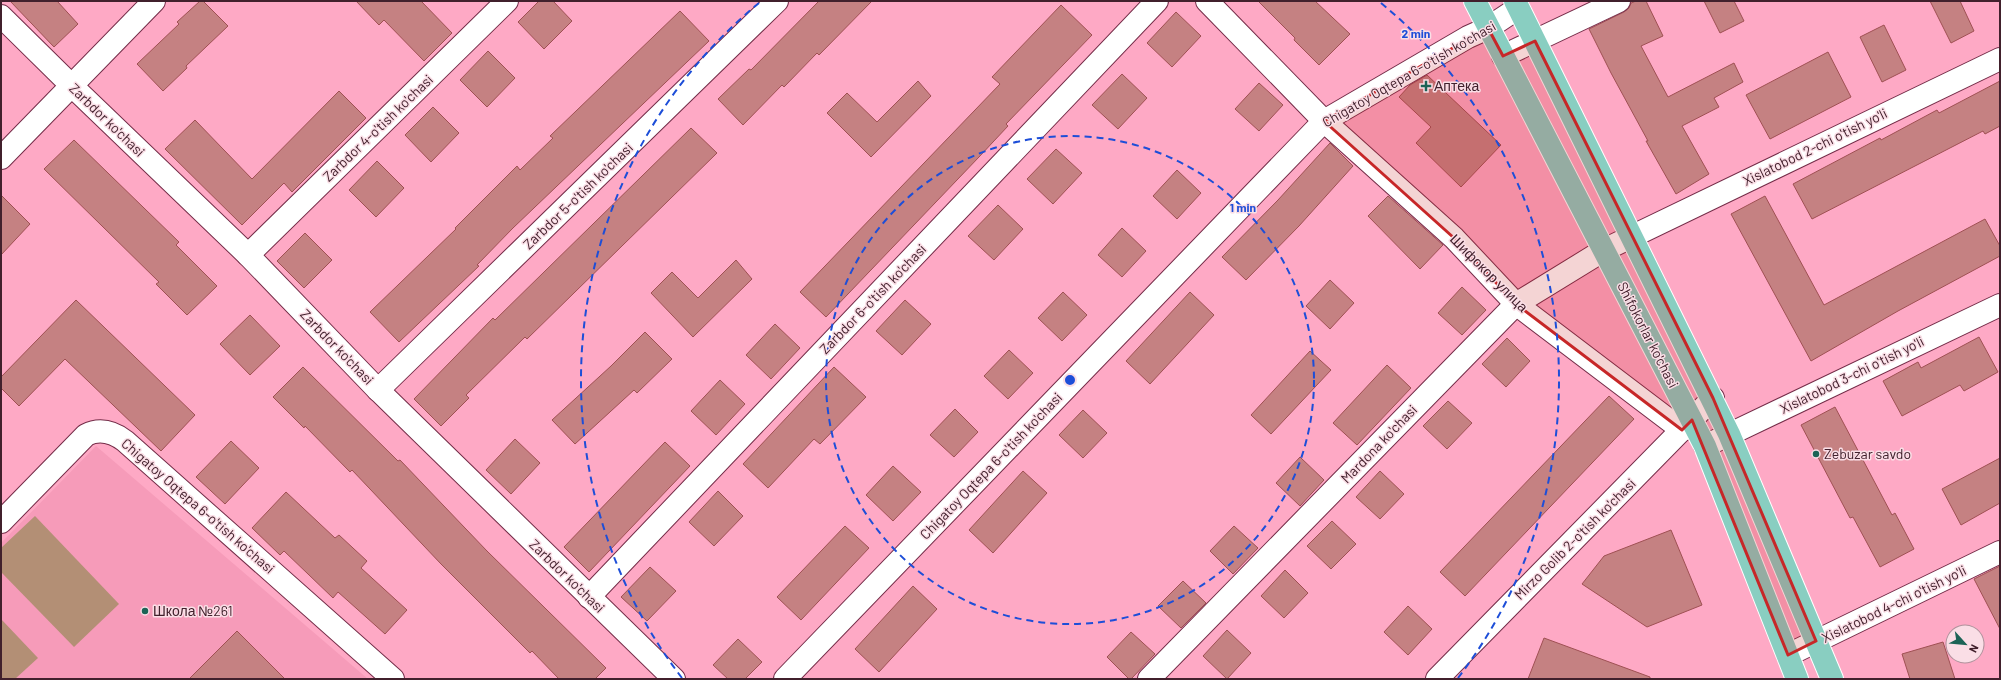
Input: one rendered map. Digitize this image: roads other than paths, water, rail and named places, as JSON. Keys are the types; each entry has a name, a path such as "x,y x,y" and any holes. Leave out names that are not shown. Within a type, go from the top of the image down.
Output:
{"main road":[{"name":"Shifokorlar ko'chasi","path":"1475,1 1604,250 1687,425 1705,446 1797,679"},
{"name":"Shifokorlar ko'chasi","path":"1516,4 1713,398 1832,679"}],"street":[{"path":"1,158 154,1"},
{"name":"Zarbdor 4-o'tish ko'chasi","path":"248,255 507,1"},
{"name":"Zarbdor 5-o'tish ko'chasi","path":"378,390 777,1"},
{"name":"Zarbdor 6-o'tish ko'chasi","path":"589,597 1157,1"},
{"name":"Шифокор улица","path":"1207,1 1324,121 1454,238 1516,304 1687,425"},
{"path":"1503,56 1619,1"},
{"name":"Chigatoy Oqtepa 6-o'tish ko'chasi","path":"785,679 1324,121 1468,37 1488,28 1516,4"},
{"name":"Zarbdor ko'chasi","path":"1,16 248,255 378,390 674,679"},
{"name":"Xislatobod 2-chi o'tish yo'li","path":"1632,237 1647,228 2000,59"},
{"name":"Mardona ko'chasi","path":"1149,679 1516,304 1604,250 1632,237"},
{"name":"Xislatobod 3-chi o'tish yo'li","path":"1705,446 2000,304"},
{"name":"Mirzo Golib 2-o'tish ko'chasi","path":"1437,679 1713,398"},
{"name":"Chigatoy Oqtepa 6-o'tish ko'chasi","path":"1,522 86,435 97,431 112,433 125,441 393,679"},
{"name":"Xislatobod 4-chi o'tish yo'li","path":"1788,655 2000,552"}],"place":[{"name":"Аптека","path":"1426,86"},
{"name":"Zebuzar savdo","path":"1816,454"},
{"name":"Школа №261","path":"145,611"}]}
